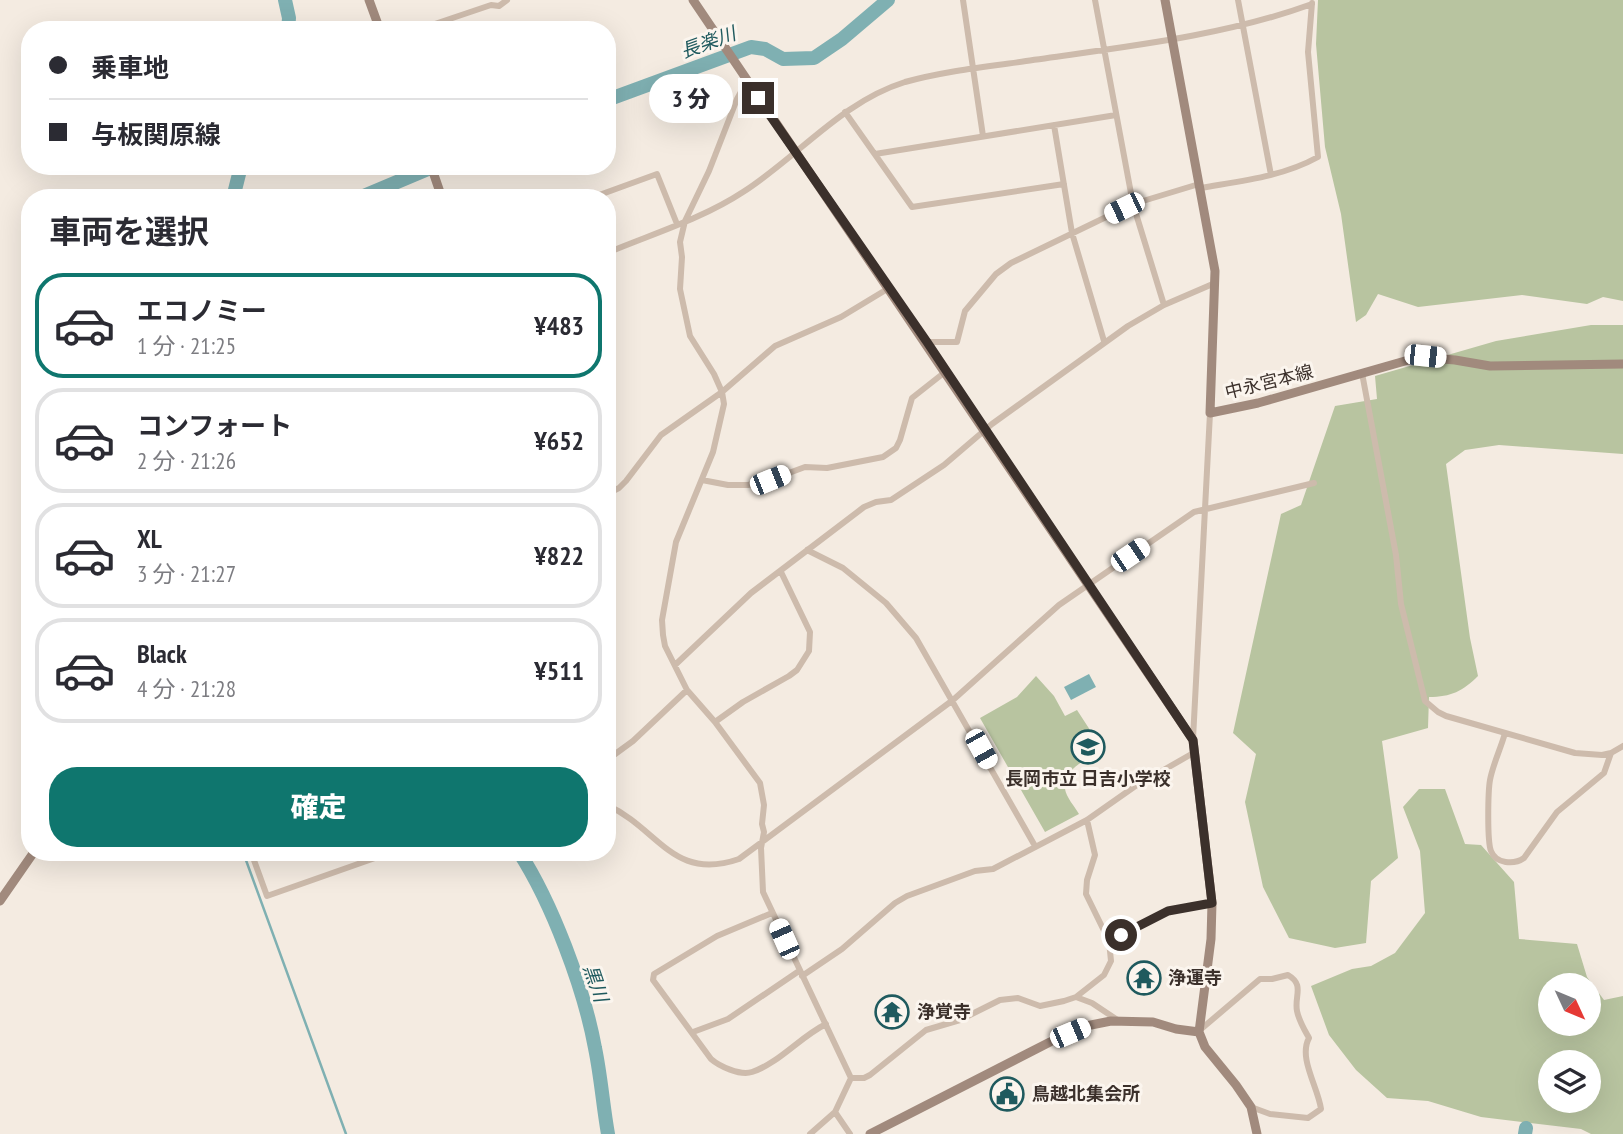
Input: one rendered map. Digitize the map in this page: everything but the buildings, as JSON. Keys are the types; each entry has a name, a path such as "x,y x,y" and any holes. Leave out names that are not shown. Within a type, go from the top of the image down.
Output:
{"main road":[{"path":"369,0 377,21"},
{"path":"693,0 927,342 1193,740 1212,903 1200,1031 1205,1046 1251,1107 1257,1134"},
{"name":"中永宮本線","path":"1165,0 1213,254 1215,283 1210,413 1258,403 1425,356 1490,366 1623,364"},
{"path":"0,901 28,861"},
{"path":"870,1134 1086,1026 1119,1021 1153,1022 1175,1029 1200,1031"}],"street":[{"path":"444,21 491,5 499,6 507,0"},
{"path":"963,0 983,136"},
{"path":"1095,0 1133,204 1164,305"},
{"path":"1238,0 1271,175"},
{"path":"616,249 685,221 743,192 845,112 870,97 904,83 973,69 1243,26 1312,2 1308,52 1318,157 1298,168 1271,175 1199,186 1133,204 1011,263 996,274 965,311 957,342 927,342"},
{"path":"747,81 685,221 680,242 680,289 690,336 722,392 724,404 722,420 702,480 676,542 662,620 665,646 687,690 715,722 760,783 764,805 762,884 772,913 851,1078"},
{"path":"845,112 912,206 1064,184"},
{"path":"875,154 1116,115"},
{"path":"1054,125 1072,233 1104,341"},
{"path":"616,189 657,174 677,224"},
{"path":"675,665 751,593 864,507 891,500 923,479 1079,363 1104,341 1164,305 1215,283"},
{"path":"616,490 626,481 660,435 722,392 775,346 841,317 889,288"},
{"path":"702,480 748,485 805,467 828,468 883,457 896,448 900,440 912,398 945,372"},
{"path":"1362,373 1396,555 1401,604 1425,701 1446,716 1575,753 1611,753 1623,746"},
{"path":"1193,740 1210,413"},
{"path":"616,810 635,820 671,853 696,864 724,864 738,859 953,700 1059,605 1194,512 1314,483"},
{"path":"807,551 844,568 886,603 916,638 1035,846"},
{"path":"715,722 797,670 809,651 810,632 781,572"},
{"path":"616,753 687,690"},
{"path":"1505,733 1490,779 1489,811 1491,851 1503,861 1518,862 1524,858 1557,812 1604,773 1611,753"},
{"path":"693,1032 728,1019 842,949 895,903 907,896 975,871 993,869 1087,820 1134,787 1195,752"},
{"path":"851,1078 870,1075 926,1030 960,1020 1000,1000 1018,998 1045,1006 1076,997 1109,970 1109,941 1086,894 1087,880 1095,855 1087,820"},
{"path":"254,861 267,895 367,861"},
{"path":"1109,941 1168,911 1212,903"},
{"path":"772,913 717,936 654,974 653,980 716,1063 738,1071 750,1073 826,1024"},
{"path":"1200,1031 1260,979 1288,975 1296,981 1299,987 1297,1013 1309,1038 1305,1046 1307,1058 1321,1109 1308,1118 1279,1116 1251,1107"},
{"path":"1076,997 1092,1003 1119,1021"},
{"path":"810,1134 835,1112 851,1078"},
{"path":"835,1112 850,1134"}],"green space":[{"path":"1318,0 1623,0 1623,301 1603,297 1587,304 1522,295 1418,307 1378,294 1366,315 1356,322 1341,214 1325,147 1316,44"},
{"path":"1591,325 1623,325 1623,454 1499,445 1465,450 1446,464 1470,638 1478,676 1456,692 1429,697 1428,728 1382,741 1398,858 1371,881 1366,943 1335,948 1289,938 1263,887 1245,802 1256,754 1233,733 1281,514 1301,505 1335,406 1377,399 1375,376 1496,341"},
{"path":"1036,676 1054,696 1065,716 1077,710 1103,750 1078,765 1067,776 1065,789 1079,814 1045,832 980,718 1017,697"},
{"path":"1419,789 1445,789 1465,844 1481,845 1514,882 1519,939 1577,944 1586,973 1538,973 1538,1036 1601,1036 1601,996 1604,1000 1623,996 1623,1134 1591,1134 1581,1129 1481,1117 1428,1101 1387,1098 1356,1070 1329,1035 1311,986 1352,969 1371,966 1395,953 1425,913 1420,851 1403,807"}],"water":[{"path":"1089,674 1096,687 1071,700 1064,687"}],"waterway":[{"name":"黒川","path":"285,0 289,21"},
{"name":"長楽川","path":"616,97 751,47 765,49 783,59 814,58 842,39 888,0"},
{"name":"黒川","path":"235,189 239,175"},
{"name":"長楽川","path":"380,189 414,175"},
{"path":"246,861 346,1134"},
{"name":"黒川","path":"524,861 555,921 583,999 597,1059 608,1134"},
{"path":"1525,1134 1526,1128"}],"place":[{"name":"長岡市立 日吉小学校","path":"1088,747"},
{"name":"浄運寺","path":"1144,978"},
{"name":"浄覚寺","path":"892,1012"},
{"name":"鳥越北集会所","path":"1007,1094"}],"route":[{"path":"758,98 927,342 1193,740 1212,903 1168,911 1121,935"}]}
